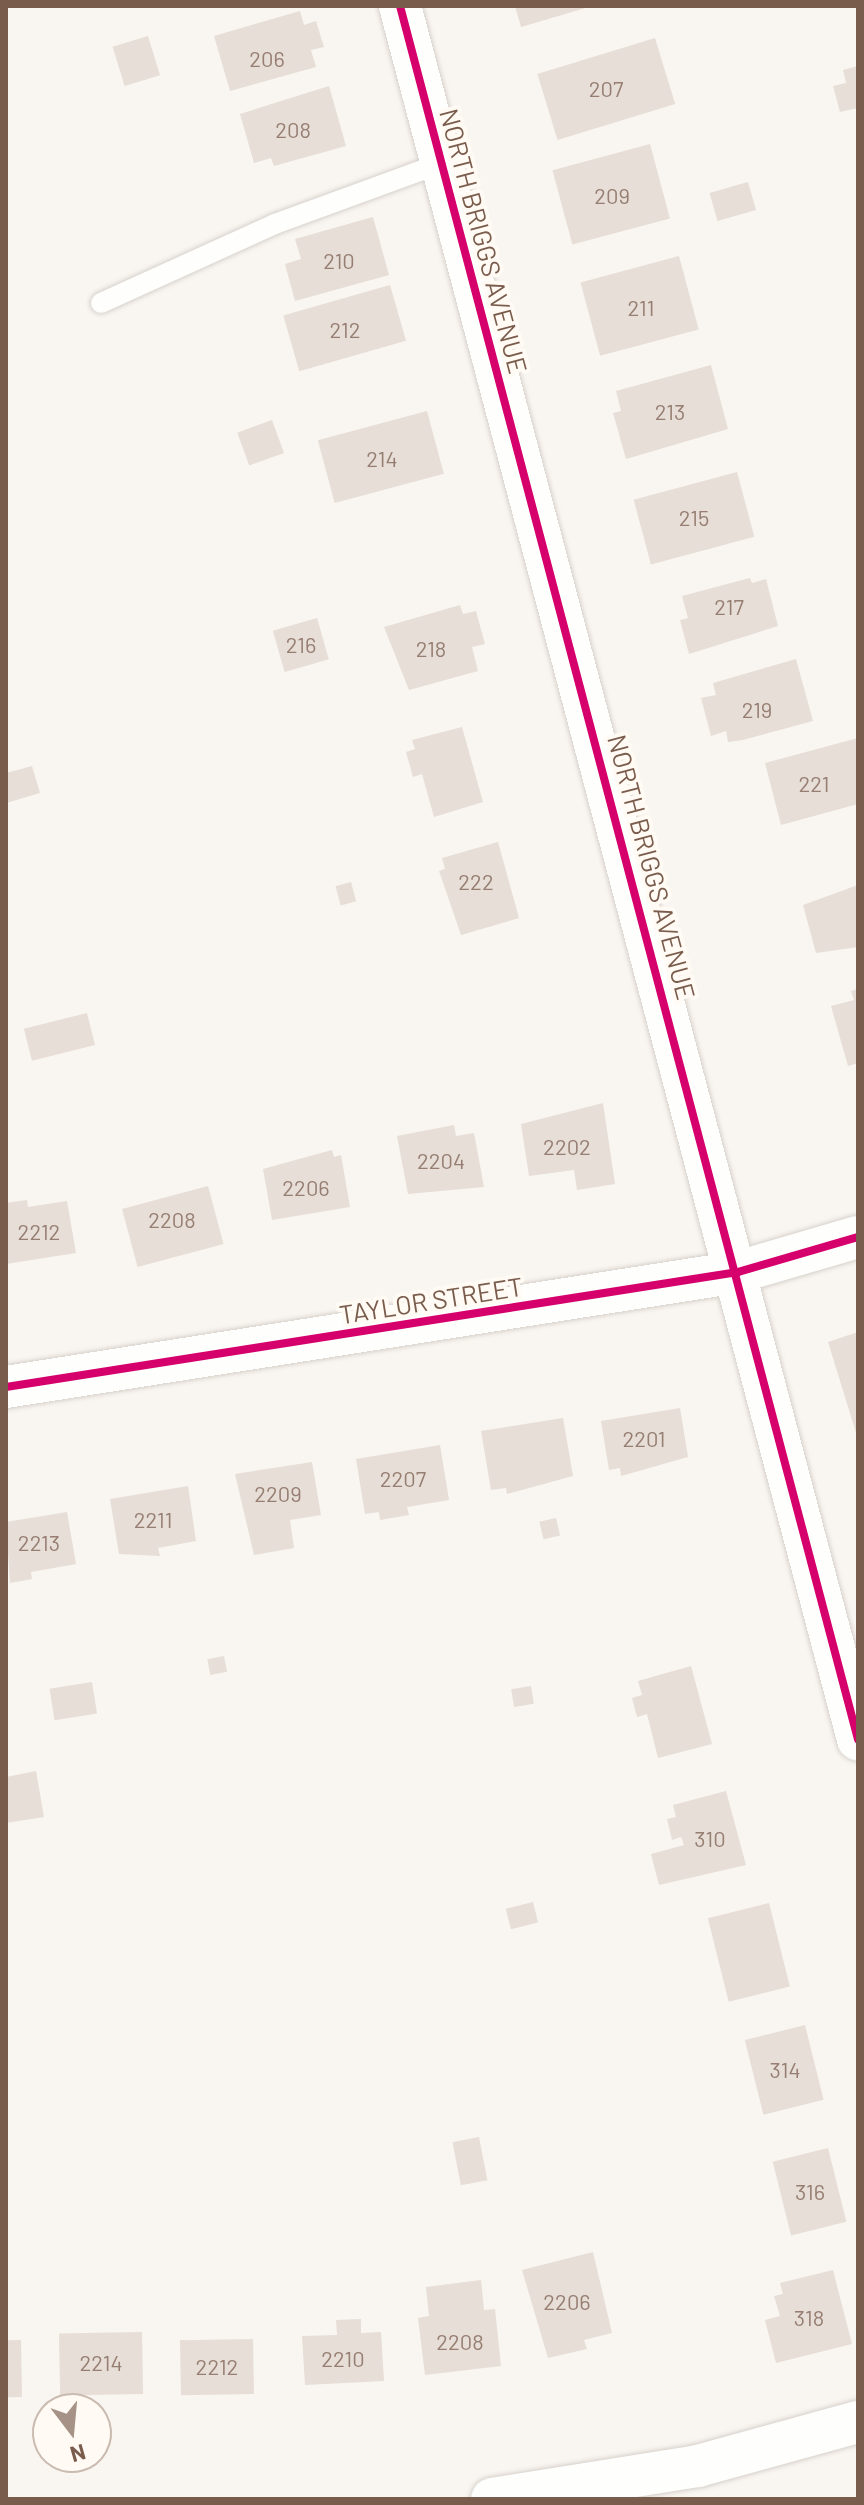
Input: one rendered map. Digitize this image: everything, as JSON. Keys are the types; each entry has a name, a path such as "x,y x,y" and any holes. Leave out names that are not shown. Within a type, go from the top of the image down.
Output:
{"street":[{"name":"NORTH BRIGGS AVENUE","path":"400,6 738,1272 858,1740"},
{"name":"TAYLOR STREET","path":"6,1387 738,1272 858,1237"},
{"path":"492,2499 698,2466 858,2422"}],"lane":[{"path":"101,303 275,224 442,163"}],"building":[{"path":"515,6 589,6 589,7 521,27"},
{"path":"300,11 304,25 316,21 324,47 311,50 316,67 230,91 214,36"},
{"path":"148,36 160,75 125,86 113,47"},
{"path":"655,38 675,104 558,140 537,74"},
{"path":"858,66 858,108 840,112 833,86 846,83 843,70"},
{"path":"329,86 346,146 274,166 271,158 254,163 240,114"},
{"path":"650,144 670,218 572,245 552,170"},
{"path":"748,182 756,210 718,221 710,193"},
{"path":"373,217 389,275 295,301 285,264 301,259 295,239"},
{"path":"679,256 699,329 600,356 580,282"},
{"path":"390,285 406,341 299,371 283,316"},
{"path":"711,365 728,429 626,459 613,413 621,411 616,391"},
{"path":"427,411 444,474 335,503 318,440"},
{"path":"272,420 284,453 249,466 237,433"},
{"path":"737,472 754,537 651,564 634,500"},
{"path":"750,578 752,583 766,579 778,626 689,654 680,620 688,618 682,596"},
{"path":"460,605 463,614 476,611 485,644 472,647 478,671 409,690 384,627"},
{"path":"317,618 329,659 285,672 273,631"},
{"path":"796,659 813,721 743,740 728,742 726,731 711,736 701,698 716,695 713,683"},
{"path":"462,727 483,802 434,817 422,774 413,777 406,752 415,749 412,740"},
{"path":"858,738 858,804 781,825 765,763"},
{"path":"32,766 40,793 6,803 6,773"},
{"path":"498,842 519,918 461,935 439,871 445,869 442,858"},
{"path":"351,882 356,901 341,905 336,886"},
{"path":"858,885 858,947 816,953 803,905"},
{"path":"858,989 858,1063 848,1066 831,1006 854,1000 851,991"},
{"path":"87,1013 95,1045 32,1061 24,1029"},
{"path":"603,1103 615,1184 577,1190 574,1170 529,1176 521,1124"},
{"path":"454,1125 456,1136 474,1133 484,1187 408,1194 397,1136"},
{"path":"332,1150 334,1157 341,1155 350,1207 272,1220 263,1169"},
{"path":"208,1186 224,1244 138,1267 122,1209"},
{"path":"27,1200 28,1207 67,1201 76,1253 6,1264 6,1203"},
{"path":"858,1332 858,1436 857,1436 828,1342"},
{"path":"680,1408 688,1457 621,1476 620,1468 609,1470 601,1421"},
{"path":"563,1418 573,1476 507,1494 506,1488 491,1490 481,1431"},
{"path":"440,1445 449,1500 407,1507 409,1515 380,1520 379,1512 365,1514 356,1459"},
{"path":"312,1462 321,1515 290,1520 294,1548 254,1555 235,1474"},
{"path":"188,1486 196,1541 158,1548 160,1556 119,1554 110,1499"},
{"path":"67,1512 76,1564 31,1572 32,1579 10,1583 6,1522"},
{"path":"556,1518 560,1536 543,1539 539,1522"},
{"path":"224,1656 227,1672 210,1675 207,1659"},
{"path":"691,1666 712,1744 658,1758 647,1714 637,1717 632,1698 642,1695 638,1681"},
{"path":"92,1682 97,1714 55,1720 50,1689"},
{"path":"531,1686 534,1704 514,1707 511,1689"},
{"path":"36,1771 44,1817 6,1823 6,1777"},
{"path":"726,1791 746,1865 659,1885 651,1854 684,1845 681,1837 672,1840 667,1819 676,1817 673,1805"},
{"path":"533,1902 538,1922 511,1929 506,1909"},
{"path":"769,1903 790,1986 729,2002 708,1918"},
{"path":"805,2025 824,2100 763,2115 745,2040"},
{"path":"479,2137 487,2180 461,2185 452,2142"},
{"path":"828,2148 846,2222 791,2236 773,2162"},
{"path":"593,2252 612,2333 584,2340 587,2349 548,2358 522,2270"},
{"path":"833,2270 852,2344 776,2363 765,2320 780,2316 774,2296 783,2294 780,2283"},
{"path":"481,2280 484,2310 495,2309 501,2366 425,2375 418,2318 429,2316 426,2287"},
{"path":"361,2319 361,2333 381,2332 384,2381 305,2385 302,2336 337,2335 336,2320"},
{"path":"142,2332 143,2394 60,2393 59,2333"},
{"path":"253,2339 254,2394 181,2395 180,2340"},
{"path":"6,2340 21,2340 22,2397 7,2397"}],"cycle path":[{"path":"400,6 858,1740"},
{"path":"6,1387 738,1272 858,1237"}]}
